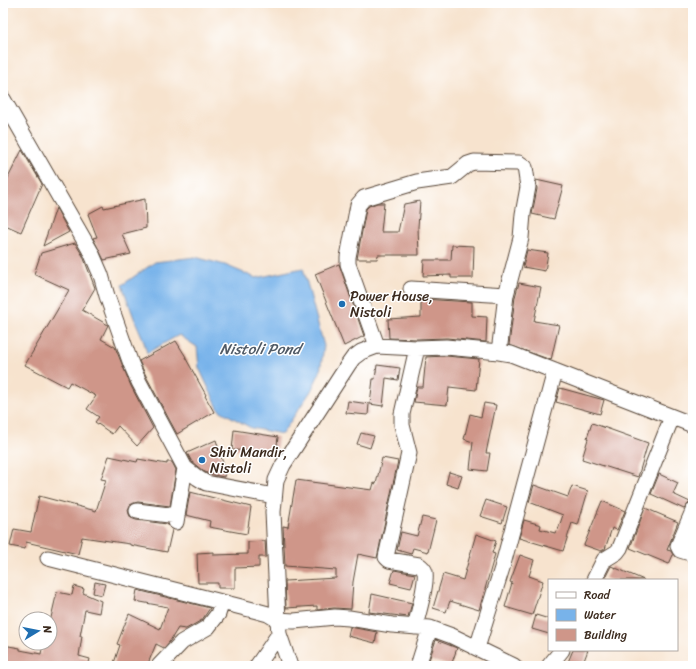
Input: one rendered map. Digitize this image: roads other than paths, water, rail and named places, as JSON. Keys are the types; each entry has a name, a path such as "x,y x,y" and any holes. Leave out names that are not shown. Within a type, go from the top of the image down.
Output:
{"street":[{"path":"3,99 91,252 101,275 131,364 185,468 206,483 274,496"},
{"path":"377,346 348,264 358,205 364,198 417,182 452,177 468,164 474,162 519,162 523,164 527,172 528,187 523,214 522,231 506,295 498,352"},
{"path":"411,289 506,295"},
{"path":"290,666 279,627 273,512 276,480 283,465 348,365 353,358 361,352 377,346 417,348 446,347 511,354 693,425"},
{"path":"417,348 402,414 402,425 409,453 386,557 388,560 419,565 425,571 418,666"},
{"path":"477,648 502,568 555,371"},
{"path":"594,579 604,560 614,555 620,548 672,417"},
{"path":"137,511 176,519 185,468"},
{"path":"693,512 678,546 680,550 693,554"},
{"path":"48,558 191,593 268,614 279,627"},
{"path":"159,666 182,642 208,627 218,614 222,602"},
{"path":"257,666 279,627 294,621 336,617 442,632 514,666"},
{"path":"549,666 561,651"}],"water":[{"name":"Nistoli Pond","path":"195,257 225,265 256,278 303,268 324,346 320,372 311,391 282,434 251,428 219,410 199,368 197,347 179,335 147,353 122,285 155,262"}],"place":[{"name":"Power House, Nistoli","path":"342,304"},
{"name":"Shiv Mandir, Nistoli","path":"202,460"}]}
